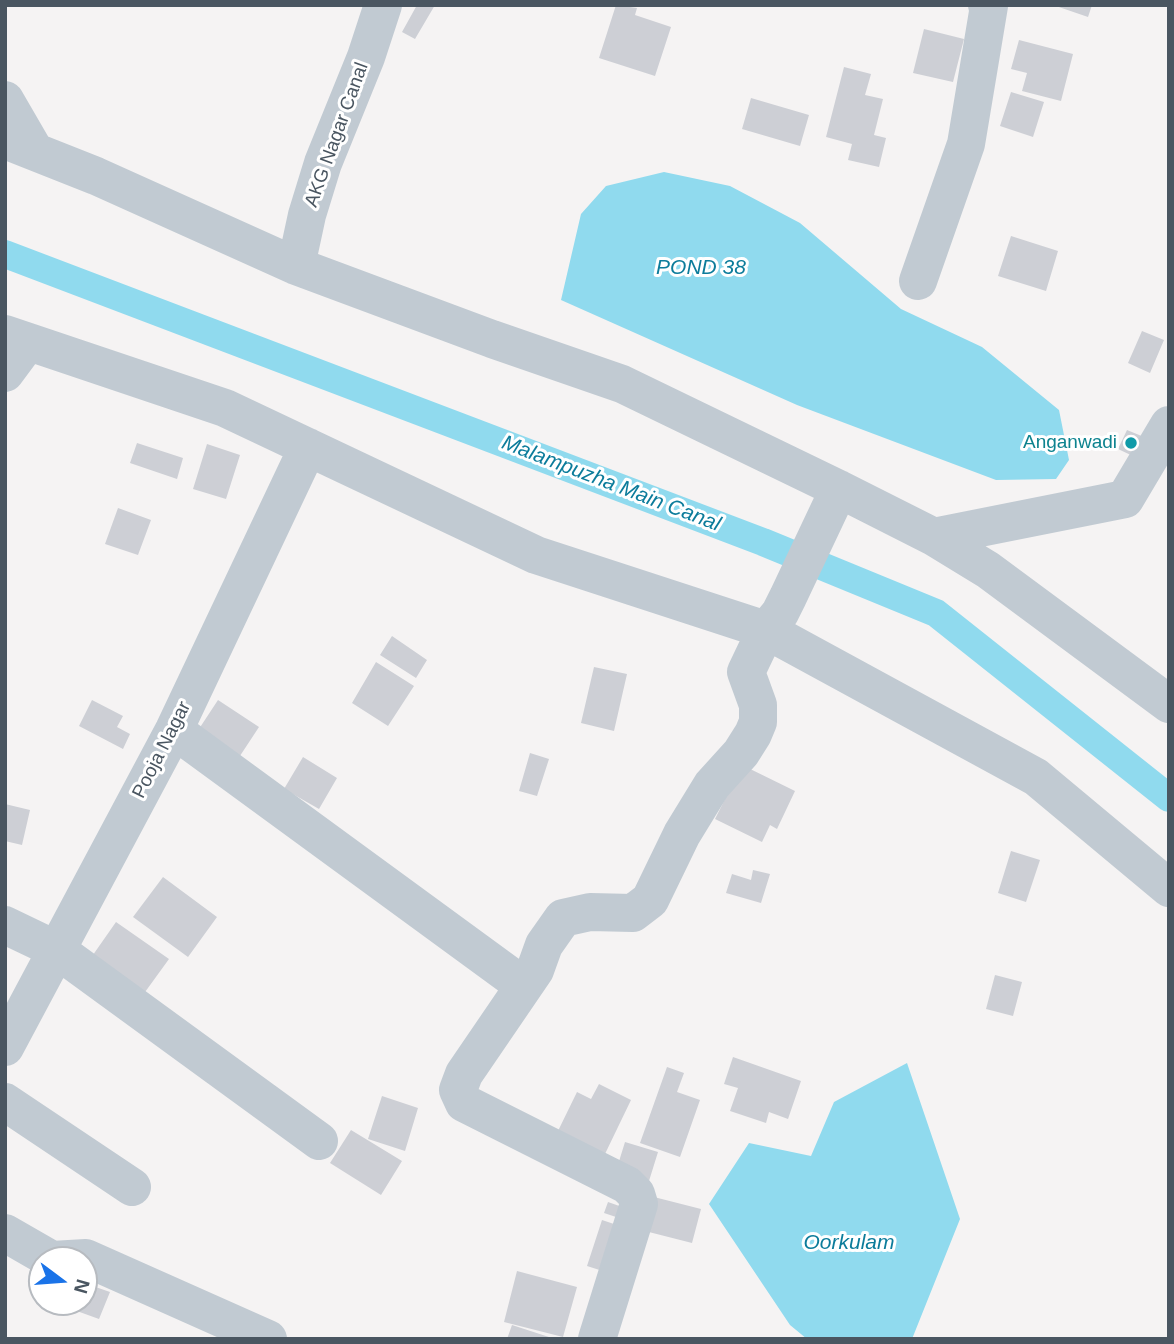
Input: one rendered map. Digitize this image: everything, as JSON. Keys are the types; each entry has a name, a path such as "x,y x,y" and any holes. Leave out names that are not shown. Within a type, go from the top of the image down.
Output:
{"street":[{"name":"AKG Nagar Canal","path":"296,266 307,215 323,163 366,57 383,5"},
{"path":"918,281 966,144 989,5"},
{"path":"5,100 20,145 296,266 622,384 833,501 934,537 988,570 1169,704"},
{"path":"5,373 17,338 225,408 536,555 766,630 1036,777 1169,888"},
{"path":"934,537 1125,499 1169,425"},
{"name":"Pooja Nagar","path":"5,1047 174,730 308,447"},
{"path":"597,1339 639,1204 636,1194 627,1185 464,1103 458,1090 464,1073 535,970 544,945 563,918 590,912 633,913 650,900 694,814 712,785 753,734 758,722 758,705 746,672 766,630 780,613 833,501"},
{"path":"174,730 524,986"},
{"path":"5,925 57,950 319,1141"},
{"path":"5,1102 132,1187"},
{"path":"5,1233 52,1260 86,1258 268,1339"}],"water":[{"name":"POND 38","path":"664,172 730,186 800,223 901,309 982,347 1059,410 1069,460 1056,479 996,480 797,405 561,300 581,214 606,186"},
{"name":"Oorkulam","path":"907,1063 960,1219 912,1339 807,1339 790,1325 709,1204 749,1143 811,1156 834,1102"}],"building":[{"path":"417,5 435,5 415,39 402,32"},
{"path":"616,5 637,8 635,15 671,27 655,76 599,58"},
{"path":"1053,5 1092,5 1088,17"},
{"path":"924,29 964,39 953,82 913,73"},
{"path":"1019,40 1073,54 1061,101 1022,91 1027,73 1011,69"},
{"path":"844,67 871,74 865,95 883,99 874,135 886,138 879,167 848,160 852,144 826,137"},
{"path":"1011,92 1044,102 1033,137 1000,126"},
{"path":"751,98 809,115 800,146 742,129"},
{"path":"1011,236 1058,251 1046,291 998,276"},
{"path":"1142,331 1164,340 1150,373 1128,363"},
{"name":"Anganwadi","path":"1127,430 1144,437 1135,457 1118,449"},
{"path":"137,443 183,458 177,479 130,463"},
{"path":"207,444 240,455 226,499 193,489"},
{"path":"118,508 151,520 138,555 105,544"},
{"path":"392,636 427,660 416,678 380,655"},
{"path":"376,662 414,686 388,726 352,703"},
{"path":"594,667 627,674 614,731 581,723"},
{"path":"92,700 123,716 117,727 130,734 123,749 79,726"},
{"path":"218,700 259,727 234,765 193,738"},
{"path":"530,753 549,759 537,796 519,791"},
{"path":"303,757 337,778 319,809 284,789"},
{"path":"742,765 795,791 777,829 770,825 762,842 715,819"},
{"path":"5,804 30,810 22,845 5,841"},
{"path":"1011,851 1040,860 1026,902 998,893"},
{"path":"753,870 770,874 761,903 726,893 732,874 751,880"},
{"path":"163,877 217,917 188,957 133,917"},
{"path":"116,922 169,959 140,999 88,962"},
{"path":"995,975 1022,982 1013,1016 986,1009"},
{"path":"733,1057 801,1081 788,1119 769,1112 766,1123 730,1111 738,1088 724,1084"},
{"path":"667,1067 684,1073 677,1092 700,1100 680,1157 640,1143"},
{"path":"599,1084 631,1100 604,1156 557,1133 577,1092 591,1099"},
{"path":"382,1096 418,1108 405,1151 368,1139"},
{"path":"351,1130 402,1161 381,1195 330,1163"},
{"path":"625,1142 658,1152 649,1181 616,1171"},
{"path":"650,1196 701,1209 692,1243 641,1230"},
{"path":"608,1202 625,1208 622,1219 604,1213"},
{"path":"602,1220 623,1227 609,1273 587,1266"},
{"path":"517,1271 577,1287 563,1337 504,1322"},
{"path":"98,1288 110,1292 99,1319 91,1316 98,1316"},
{"path":"512,1325 552,1338 552,1339 507,1339"}],"waterway":[{"name":"Malampuzha Main Canal","path":"5,254 763,542 936,613 1169,798"}],"place":[{"name":"Anganwadi","path":"1131,443"}]}
